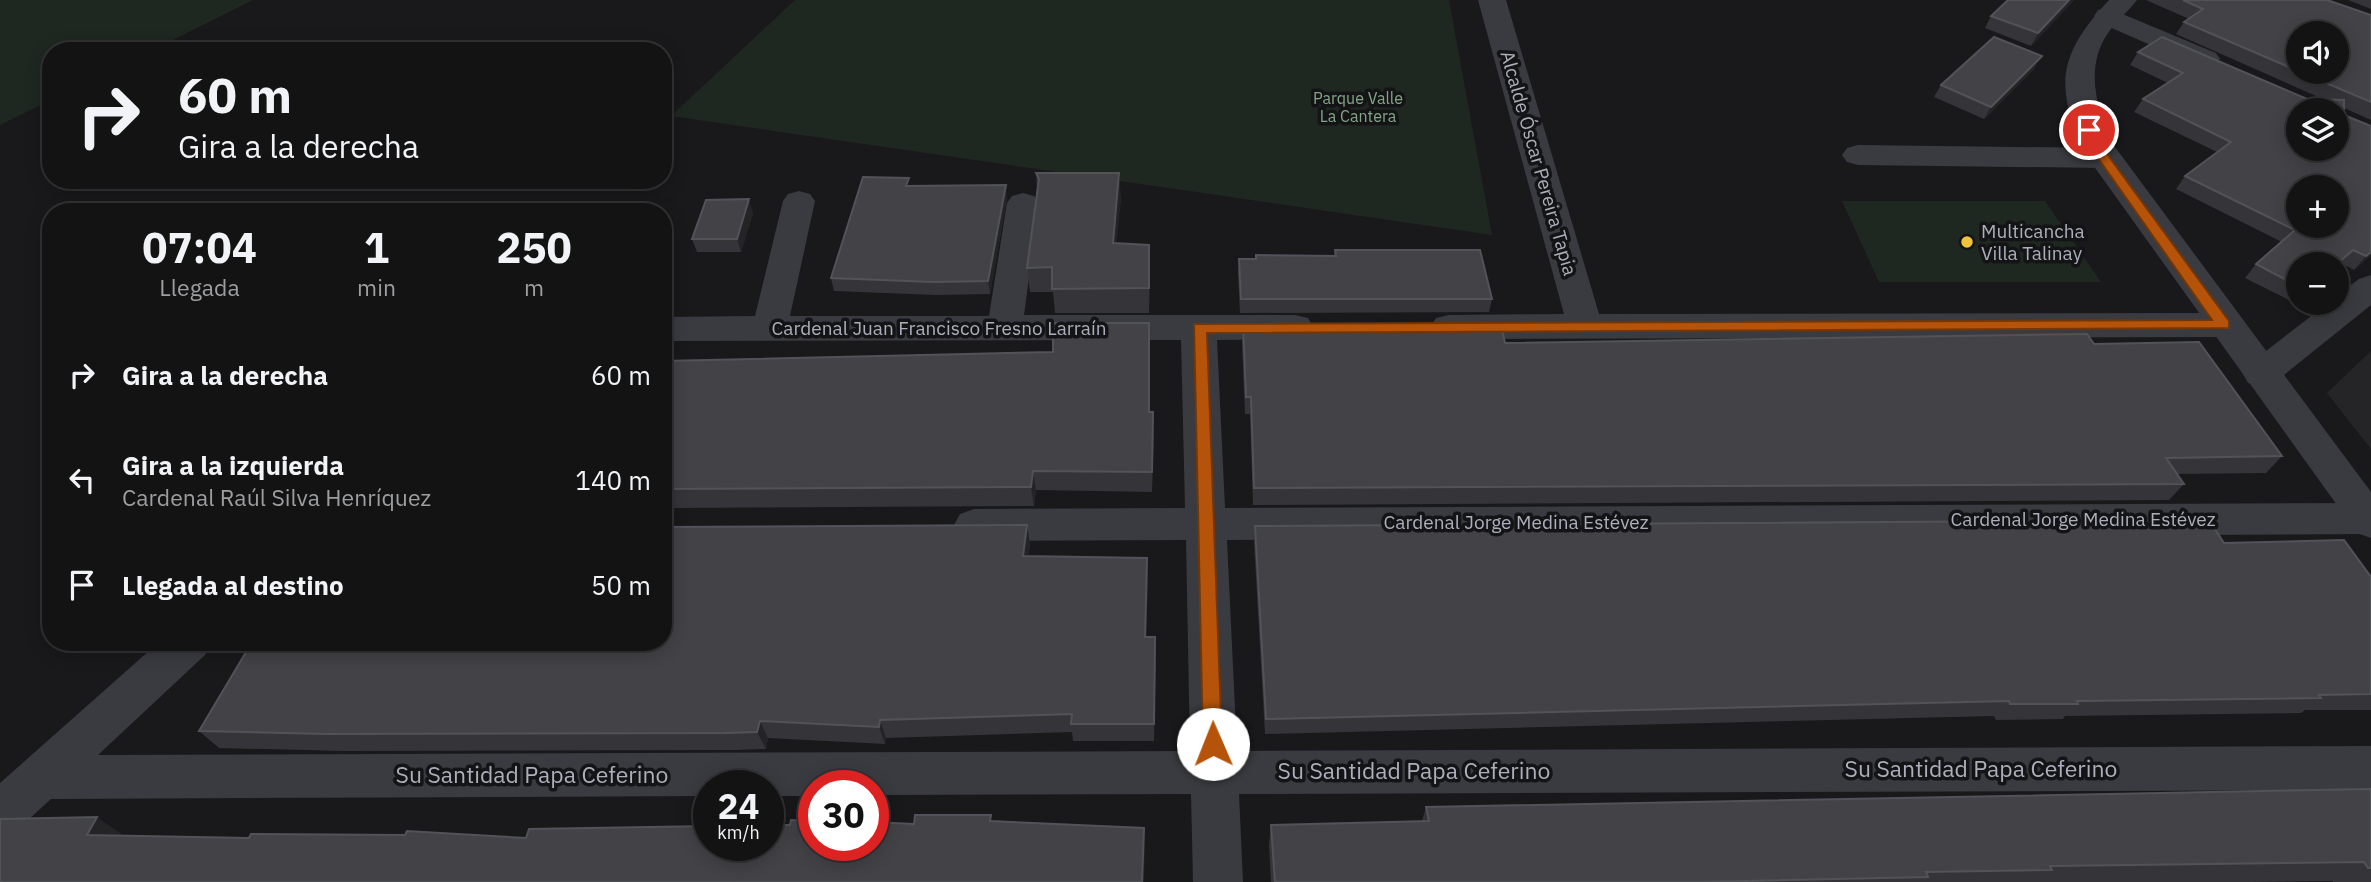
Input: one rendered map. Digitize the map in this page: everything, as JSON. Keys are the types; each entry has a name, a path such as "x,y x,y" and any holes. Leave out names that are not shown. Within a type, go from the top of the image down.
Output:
{"street":[{"name":"Alcalde Óscar Pereira Tapia","path":"1492,0 1585,326"},
{"path":"2234,72 2115,8 2093,35 2084,55 2080,79 2081,103 2089,130 2104,158 2224,325 2370,520"},
{"path":"1858,155 2104,158"},
{"path":"770,328 799,201"},
{"path":"1005,328 1023,203"},
{"path":"2261,374 2371,287"},
{"path":"1421,327 2224,325"},
{"name":"Cardenal Juan Francisco Fresno Larraín","path":"672,329 1324,327"},
{"path":"1199,328 1218,882"},
{"name":"Cardenal Jorge Medina Estévez","path":"942,525 2370,520"},
{"path":"0,814 180,651"},
{"name":"Su Santidad Papa Ceferino","path":"38,777 2371,768"}],"shaded area":[{"path":"2371,351 2371,449 2327,393"}],"green space":[{"path":"0,0 253,0 169,42 42,42 42,104 0,125"},
{"name":"Parque Valle La Cantera","path":"795,0 1449,0 1492,235 672,116"},
{"name":"Multicancha Villa Talinay","path":"1842,201 2045,201 2101,282 1879,282"}],"building":[{"path":"2008,0 2069,0 2038,33 1991,16"},
{"path":"2183,0 2327,0 2371,15 2371,102 2328,84 2349,84 2349,21 2286,21 2286,66 2184,22 2203,9"},
{"path":"1994,37 2042,56 1991,107 1941,85"},
{"path":"2162,37 2305,98 2286,98 2286,161 2349,161 2349,117 2371,126 2371,252 2366,256 2353,250 2349,254 2286,252 2286,280 2256,264 2286,238 2349,238 2349,175 2286,175 2286,226 2185,176 2231,142 2143,99 2183,73 2138,52"},
{"path":"1036,173 1119,173 1113,243 1149,245 1149,288 1052,289 1052,267 1027,268 1039,179"},
{"path":"863,177 909,178 906,186 1006,185 988,281 831,278"},
{"path":"749,199 737,239 692,239 706,200"},
{"path":"1335,250 1480,250 1492,299 1241,299 1239,259 1256,259 1256,255 1336,256"},
{"path":"1053,323 1149,323 1149,412 1153,412 1152,472 1033,471 1031,487 672,489 672,361 1053,352"},
{"path":"1243,325 1501,325 1505,343 2087,334 2094,344 2199,342 2282,456 2166,458 2184,484 1254,488 1251,397 1246,397"},
{"path":"2209,520 2224,543 2344,540 2371,577 2371,694 2319,695 2321,698 2077,701 2078,704 2010,704 2009,701 1266,719 1255,526"},
{"path":"1027,525 1023,556 1147,558 1145,637 1155,637 1154,724 1071,724 1072,714 880,720 879,727 760,721 757,732 725,733 327,734 199,731 247,651 672,651 672,527"},
{"path":"2371,789 2371,868 2364,862 2050,866 2052,870 1926,872 1928,877 1701,882 1275,882 1271,825 1429,821 1426,807"},
{"path":"915,815 991,815 990,821 1144,828 1142,882 0,882 0,819 97,817 87,835 249,838 251,834 405,835 407,831 526,838 529,829 693,826 693,861 784,861 784,825 790,825 791,820 798,820 798,861 889,861 889,823 914,824"}],"place":[{"name":"Multicancha Villa Talinay","path":"1967,242"}],"route":[{"path":"1213,744 1199,328 2224,325 2104,158 2089,130"}]}
